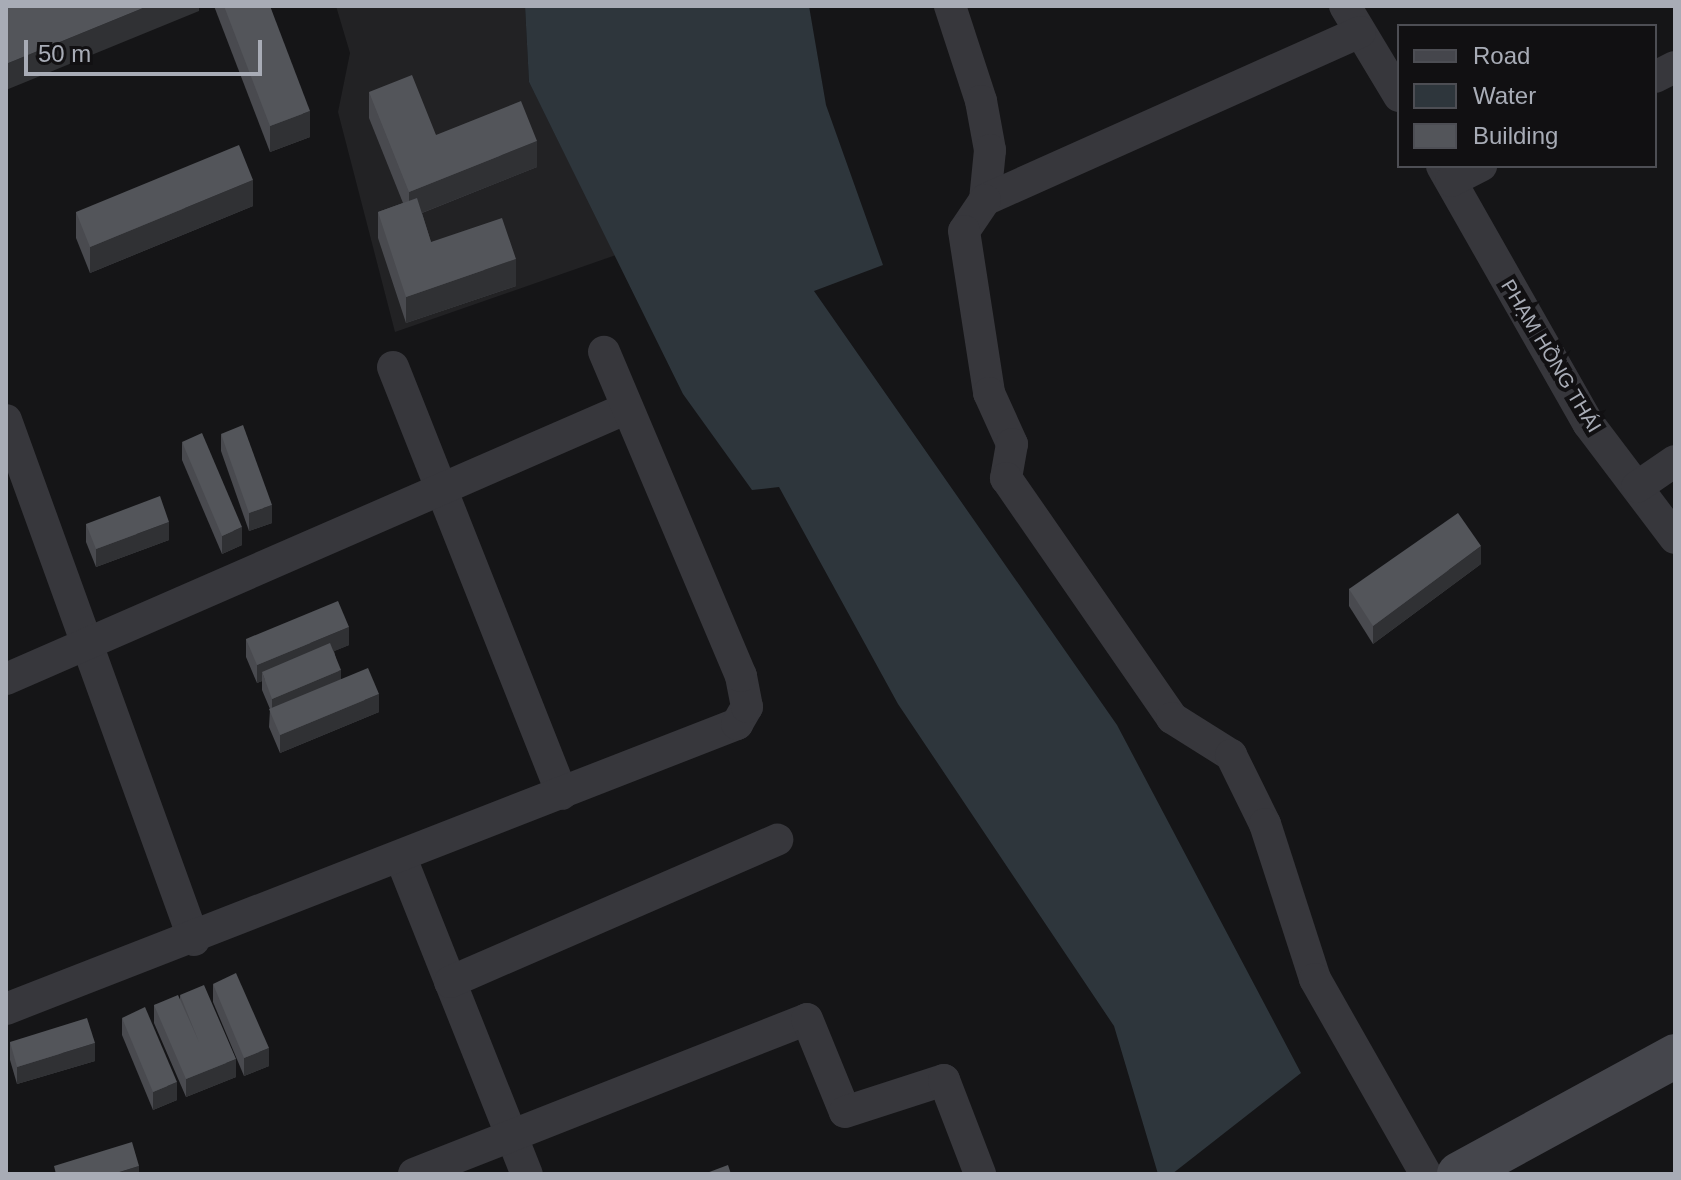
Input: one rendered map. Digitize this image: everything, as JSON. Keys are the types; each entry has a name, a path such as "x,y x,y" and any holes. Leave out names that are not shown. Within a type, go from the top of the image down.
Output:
{"main road":[{"path":"1459,1174 1675,1056"}],"street":[{"path":"950,6 981,101 990,150 985,200 964,231 989,393 1012,444 1006,478 1172,718 1231,755 1265,824 1315,979 1426,1174"},
{"path":"985,200 1352,19 1397,93"},
{"path":"1657,76 1675,67"},
{"path":"1446,174 1472,168"},
{"name":"PHẠM HỒNG THÁI","path":"1446,174 1588,423 1675,538"},
{"path":"6,1009 194,940 737,724 747,707 741,676 625,409 604,352"},
{"path":"393,367 562,794"},
{"path":"6,679 90,646 625,409"},
{"path":"6,420 194,940"},
{"path":"1637,487 1675,461"},
{"path":"450,982 777,840"},
{"path":"401,858 527,1174"},
{"path":"414,1174 807,1019 845,1112 944,1080 980,1174"}],"shaded area":[{"path":"336,6 525,6 529,82 616,255 395,332 338,112 350,53"}],"water":[{"path":"525,6 809,6 826,105 883,265 814,291 1117,725 1301,1073 1172,1174 1158,1174 1114,1026 898,704 779,487 752,490 683,394 529,82"}],"building":[{"path":"6,6 148,6 6,64"},
{"path":"224,6 270,6 310,111 270,126"},
{"path":"412,75 436,135 521,101 537,141 409,192 369,92"},
{"path":"239,145 253,180 90,247 76,212"},
{"path":"417,198 431,242 502,218 516,259 406,297 378,212"},
{"path":"243,425 272,505 249,513 221,434"},
{"path":"202,433 242,527 222,536 182,442"},
{"path":"160,496 169,522 96,549 86,524"},
{"path":"1458,513 1481,546 1373,626 1349,589"},
{"path":"338,601 349,627 257,665 246,639"},
{"path":"330,643 341,670 272,699 262,672"},
{"path":"368,668 379,694 280,735 269,709"},
{"path":"236,973 269,1048 244,1058 213,984"},
{"path":"204,985 236,1059 186,1079 154,1005 178,995 199,1042 180,995"},
{"path":"145,1007 177,1082 153,1092 122,1018"},
{"path":"87,1018 95,1043 17,1067 10,1042"},
{"path":"132,1142 139,1166 113,1174 56,1174 54,1166"},
{"path":"728,1165 731,1174 704,1174"}]}
